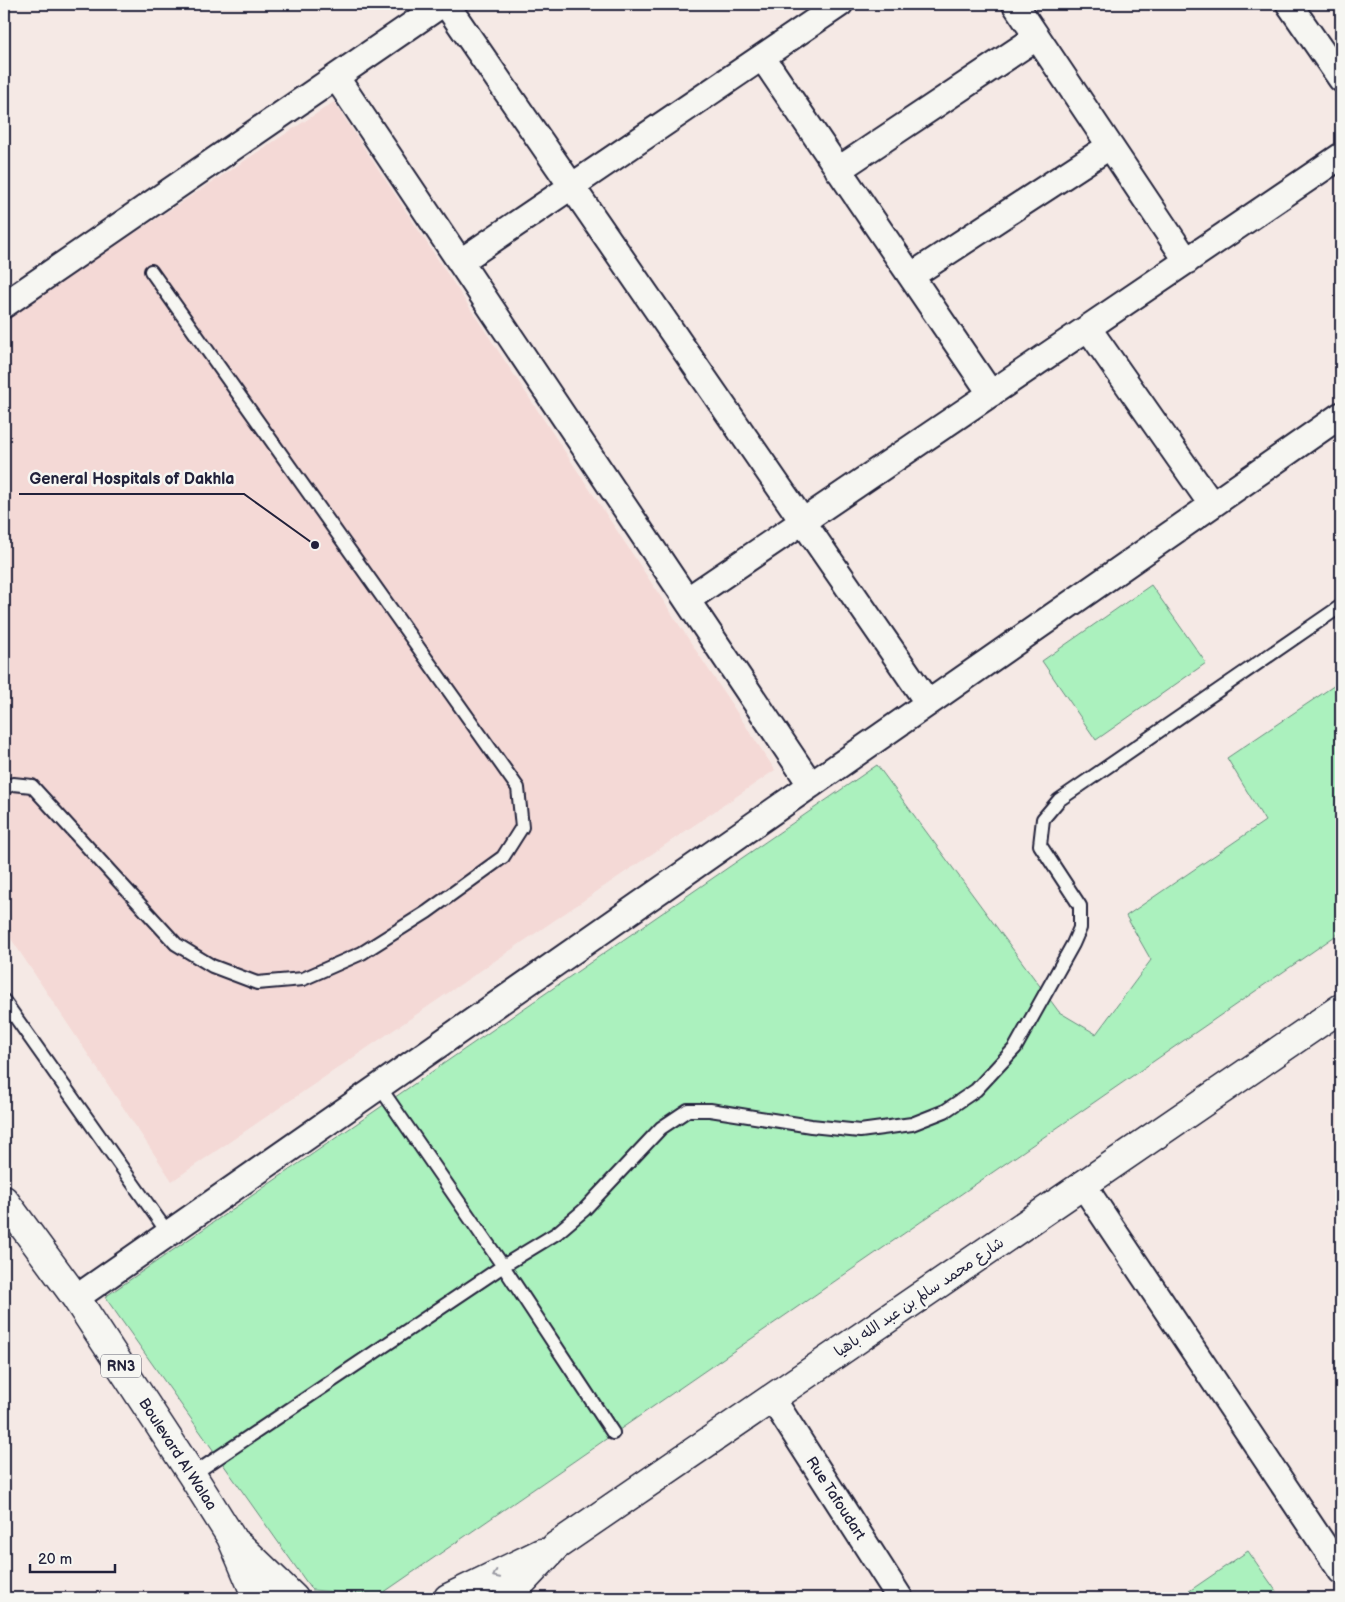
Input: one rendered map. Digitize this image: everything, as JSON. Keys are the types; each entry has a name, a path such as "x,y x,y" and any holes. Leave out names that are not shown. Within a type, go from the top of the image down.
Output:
{"street":[{"path":"4,305 442,4"},
{"path":"446,4 928,703"},
{"path":"460,262 840,4"},
{"path":"1015,4 1187,261"},
{"path":"1289,4 1341,79"},
{"path":"838,170 1037,37"},
{"path":"762,57 991,394"},
{"path":"336,77 811,785"},
{"path":"911,276 1110,146"},
{"path":"687,600 1341,156"},
{"path":"1088,328 1212,505"},
{"path":"76,1298 1341,415"},
{"name":"شارع محمد سالم بن عبد الله باهيا","path":"507,1598 556,1546 1341,1008"},
{"path":"1083,1185 1341,1571"},
{"name":"Boulevard Al Walaa","path":"4,1200 76,1298 231,1537"},
{"name":"Rue Tafoudart","path":"772,1398 900,1598"},
{"name":"RN3","path":"231,1537 256,1598"},
{"name":"RN3","path":"231,1537 294,1598"},
{"path":"448,1598 556,1546"}],"lane":[{"path":"4,788 13,784 32,786 176,944 212,966 257,983 303,979 362,953 427,912 503,857 522,827 518,788 151,271"},
{"path":"192,1475 503,1266 557,1233 584,1210 661,1128 688,1110 710,1110 811,1126 860,1131 912,1124 944,1111 976,1090 1015,1048 1080,928 1080,906 1040,845 1042,819 1059,800 1341,606"},
{"path":"4,1001 168,1233"},
{"path":"379,1086 503,1266 613,1433"}],"shaded area":[{"path":"334,102 775,770 172,1181 4,928 4,319"}],"green space":[{"path":"1151,585 1206,663 1096,740 1042,661"},
{"path":"1341,681 1341,932 380,1595 312,1590 105,1297 877,765 1059,1012 1096,1034 1151,960 1126,916 1265,821 1227,758"},
{"path":"1248,1551 1281,1598 1179,1598"}],"place":[{"name":"General Hospitals of Dakhla","path":"315,545"}]}
